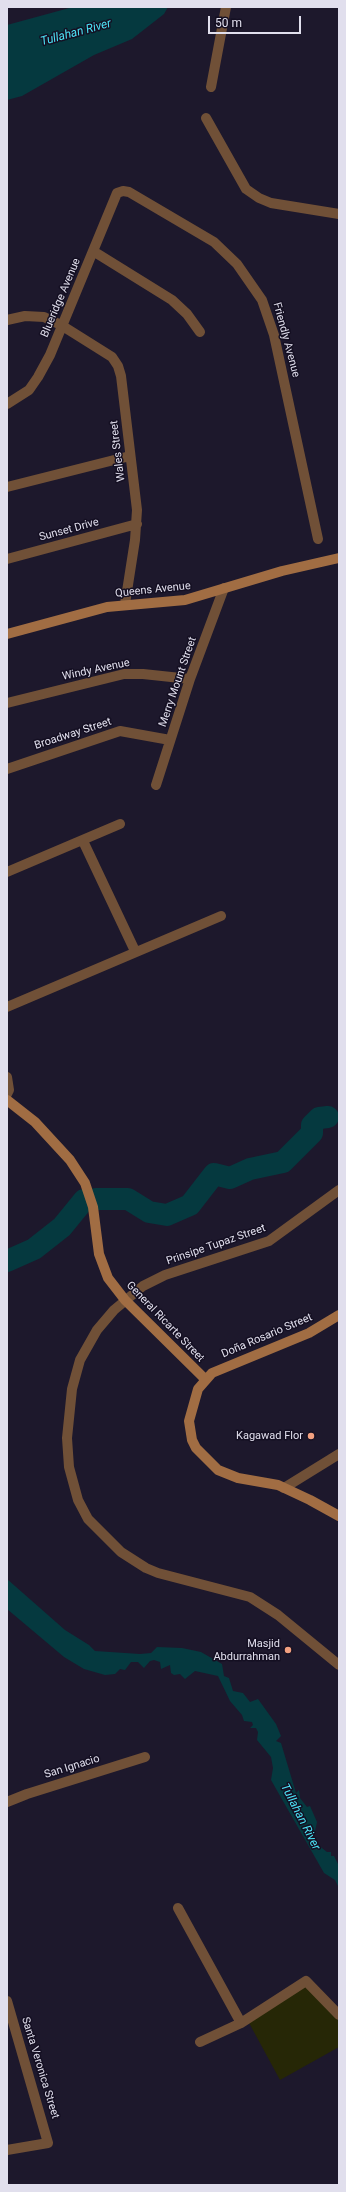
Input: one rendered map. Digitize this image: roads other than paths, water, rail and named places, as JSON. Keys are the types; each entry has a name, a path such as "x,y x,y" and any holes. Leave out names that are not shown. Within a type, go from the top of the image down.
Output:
{"street":[{"path":"211,87 226,7"},
{"path":"206,118 246,189 259,198 271,203 339,214"},
{"name":"Blueridge Avenue","path":"7,404 29,390 50,355 61,325 94,251 117,193 123,191"},
{"name":"Friendly Avenue","path":"123,191 129,192 214,242 237,264 262,300 274,335 318,539"},
{"path":"94,251 172,300 187,314 200,332"},
{"name":"Wales Street","path":"7,320 25,316 44,317 61,325 112,357 118,366 121,376 137,510 137,524 125,604"},
{"path":"8,485 130,456"},
{"name":"Sunset Drive","path":"7,560 137,524"},
{"name":"Queens Avenue","path":"7,634 107,607 125,604 185,600 301,566 339,558"},
{"name":"Merry Mount Street","path":"156,784 190,679 224,588"},
{"name":"Windy Avenue","path":"7,703 124,674 143,674 190,679"},
{"name":"Broadway Street","path":"7,769 120,731 170,740"},
{"path":"7,872 120,824"},
{"path":"82,841 135,951"},
{"path":"7,1007 88,973 135,951 221,916"},
{"path":"7,1077 9,1090 7,1094"},
{"name":"General Ricarte Street","path":"7,1100 35,1122 70,1160 85,1183 93,1207 99,1254 108,1278 125,1300 205,1379"},
{"name":"Prinsipe Tupaz Street","path":"339,1190 269,1241 165,1274 144,1286 125,1300 105,1319 89,1342 80,1360 72,1389 68,1421 68,1456 74,1489 82,1509 88,1519 109,1542 134,1562 168,1577 250,1597 278,1615 339,1665"},
{"name":"Doña Rosario Street","path":"205,1379 218,1369 309,1333 339,1315"},
{"path":"205,1379 194,1399 189,1421 192,1440 196,1448 209,1463 227,1474 284,1488 339,1516"},
{"path":"284,1488 339,1454"},
{"name":"San Ignacio","path":"7,1802 27,1794 145,1757"},
{"path":"178,1908 241,2023"},
{"path":"200,2042 241,2023 306,1981 339,2015"},
{"name":"Santa Veronica Street","path":"7,2001 48,2143 7,2150"}],"water":[{"name":"Tullahan River","path":"73,7 168,7 164,14 132,39 94,55 22,96 7,100 7,25"},
{"name":"Tullahan River","path":"7,1579 65,1630 89,1645 95,1651 140,1654 151,1653 157,1647 182,1648 201,1652 222,1664 224,1676 229,1678 233,1691 243,1693 250,1702 258,1699 276,1724 281,1736 276,1741 281,1743 296,1793 299,1790 300,1798 307,1807 310,1806 317,1822 313,1841 327,1852 331,1852 331,1856 334,1856 339,1866 339,1888 335,1880 324,1873 271,1780 273,1768 271,1757 257,1740 258,1732 256,1728 250,1728 253,1725 252,1722 244,1721 242,1715 230,1701 218,1676 195,1671 185,1679 180,1674 174,1675 171,1673 170,1665 161,1669 160,1662 154,1660 150,1661 144,1668 138,1662 131,1662 125,1670 120,1669 115,1674 105,1675 84,1669 64,1657 7,1609"}],"waterway":[{"path":"96,1199 128,1199 149,1212 167,1215 190,1205 214,1174 230,1178 250,1169 283,1162 312,1133 312,1125 319,1118 328,1117"},
{"path":"7,1261 34,1249 62,1227 84,1200"}],"place":[{"name":"Kagawad Flor","path":"311,1436"},
{"name":"Masjid Abdurrahman","path":"288,1650"}]}
